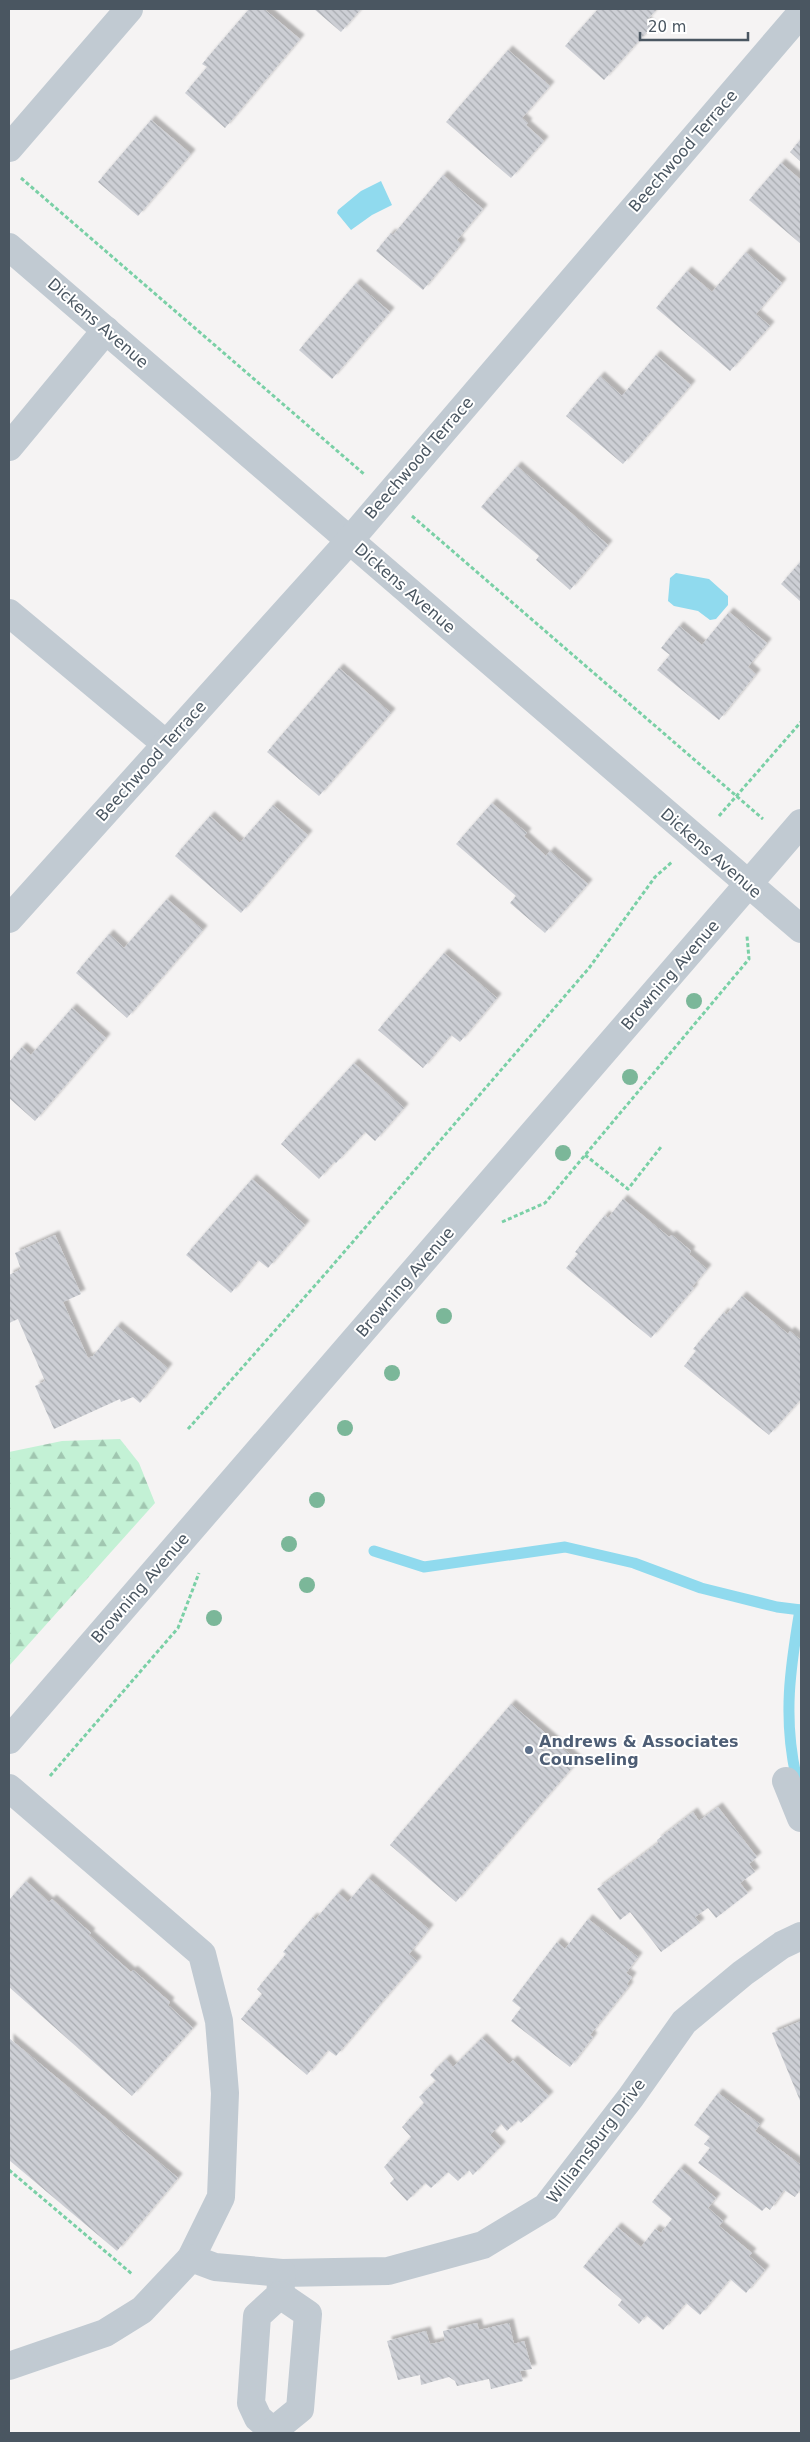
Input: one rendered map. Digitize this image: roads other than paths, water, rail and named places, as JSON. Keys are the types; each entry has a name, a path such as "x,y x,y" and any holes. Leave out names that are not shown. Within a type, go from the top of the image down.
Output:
{"street":[{"path":"9,148 129,9"},
{"name":"Beechwood Terrace","path":"9,919 350,540 801,13"},
{"name":"Dickens Avenue","path":"9,246 801,929"},
{"path":"9,447 106,330"},
{"path":"9,613 166,744"},
{"name":"Browning Avenue","path":"9,1740 801,823"},
{"path":"786,1781 801,1818"},
{"path":"9,1788 202,1954 218,2021 224,2093 221,2197 191,2258 142,2310 105,2333 9,2366"},
{"name":"Williamsburg Drive","path":"191,2258 215,2267 281,2284 388,2271 483,2246 546,2206 631,2097 684,2022 782,1945 801,1936"},
{"path":"281,2284 308,2314 300,2410 273,2432 258,2418 251,2403 257,2316 281,2284"}],"water":[{"path":"381,181 392,205 372,215 351,230 337,213 338,210 361,191"},
{"path":"676,573 709,579 728,596 728,605 716,619 710,620 698,611 674,606 668,601 670,578"}],"waterway":[{"path":"374,1551 424,1567 565,1547 634,1563 701,1588 777,1607 801,1610"},
{"path":"796,1776 790,1733 789,1693 800,1610"}],"place":[{"name":"Andrews & Associates Counseling","path":"529,1750"}]}
